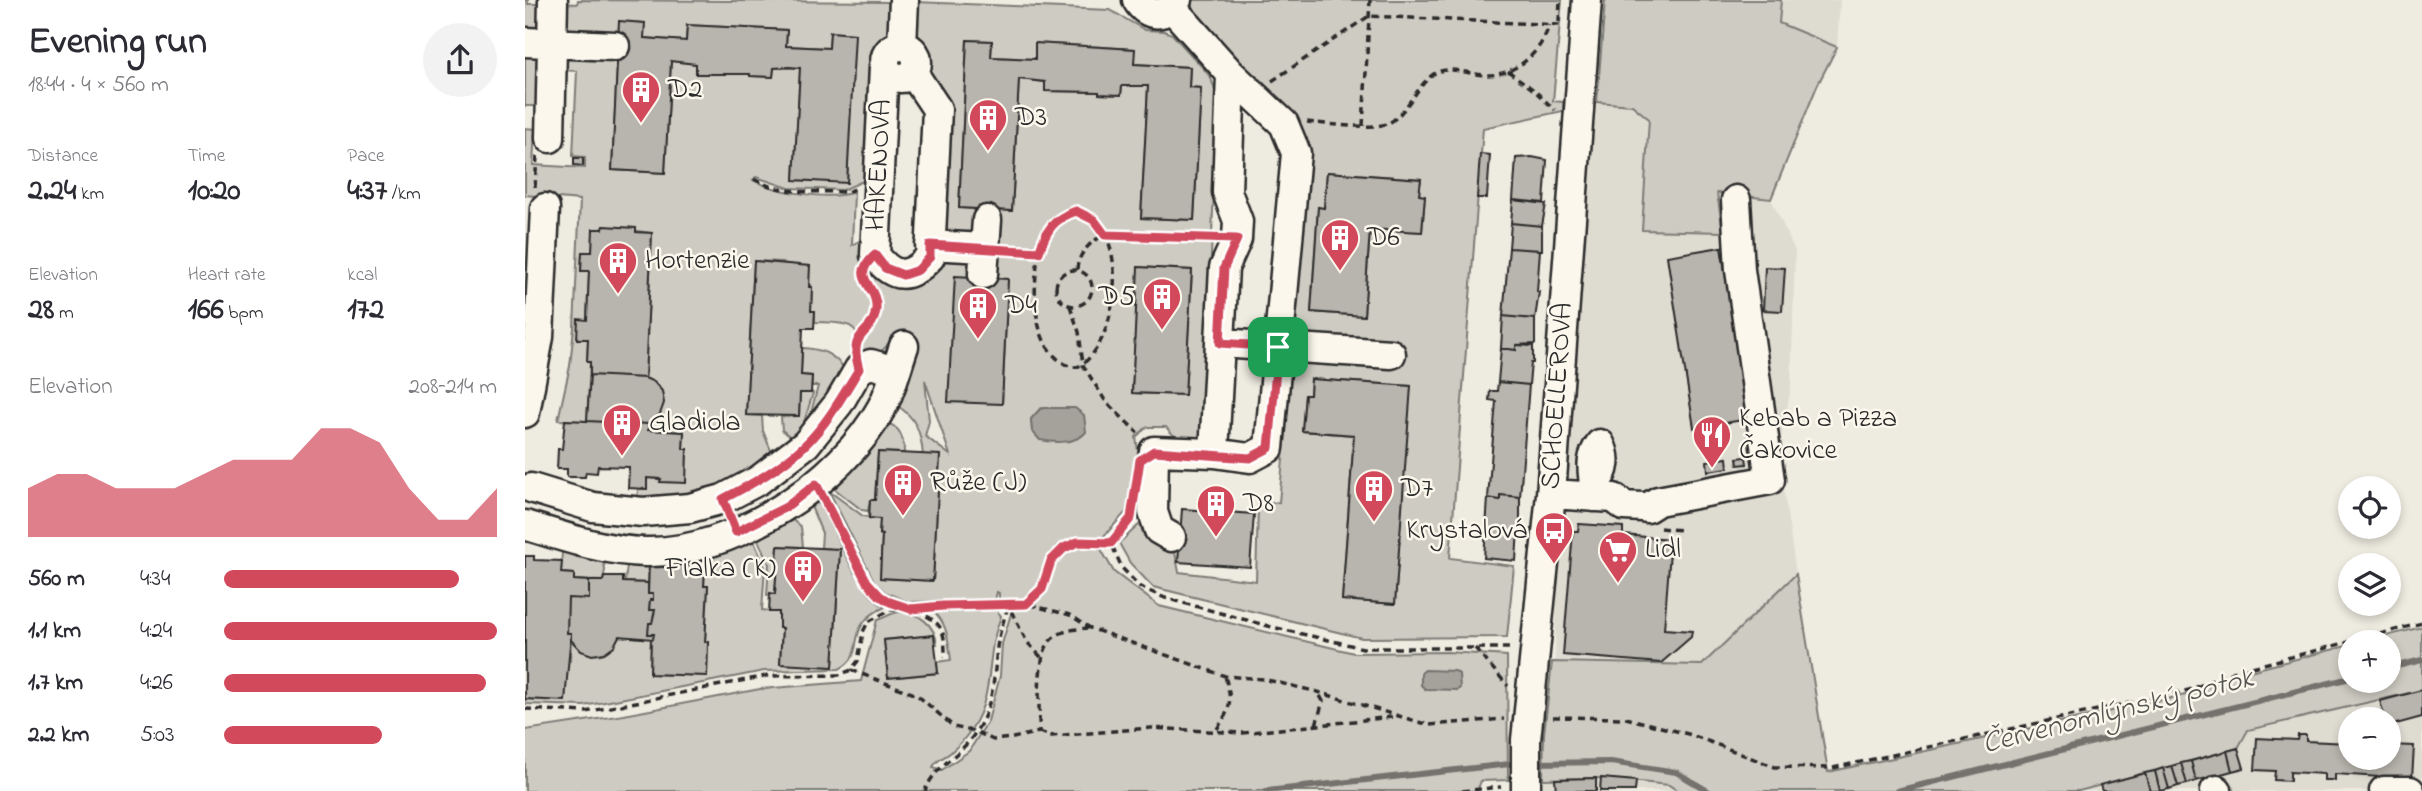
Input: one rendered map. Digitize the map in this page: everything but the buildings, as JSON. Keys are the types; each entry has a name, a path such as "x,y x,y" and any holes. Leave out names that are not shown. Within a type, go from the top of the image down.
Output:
{"street":[{"path":"550,138 539,43 553,0"},
{"name":"HAKENOVA","path":"893,56 912,50 917,63 913,73 937,109 930,257 918,270 903,275 885,268 875,255 879,178 893,56 904,0"},
{"path":"1137,0 1140,6 1159,14 1174,4 1231,74 1285,124 1296,153 1269,448 1250,458 1214,453 1154,451 1153,512 1159,530 1171,537"},
{"name":"SCHOELLEROVA","path":"1525,788 1519,729 1551,494 1587,0"},
{"path":"539,43 615,46"},
{"path":"1214,453 1224,268 1237,239 1238,221 1227,192 1231,74"},
{"path":"1551,494 1647,493 1657,514 1770,480 1740,270 1736,200"},
{"path":"525,413 539,337 545,208"},
{"path":"930,245 984,261 987,220"},
{"path":"1220,343 1391,354"},
{"path":"899,358 882,406 855,447 816,484 786,507 736,532 693,547 646,552 582,542 525,522 532,507 528,483 593,507 643,512 689,508 723,499 759,481 806,444 839,403 859,369 899,358"},
{"path":"723,499 736,532"},
{"path":"2384,791 2410,791"}],"path":[{"path":"1363,126 1370,0"},
{"path":"1253,94 1369,16 1559,26"},
{"path":"1285,124 1388,124 1428,79 1438,72 1451,70 1487,76 1523,64 1542,42 1549,25"},
{"path":"1508,71 1555,110"},
{"path":"545,208 534,202 538,152 550,138"},
{"path":"754,179 777,188 848,192 879,178"},
{"path":"1076,211 1094,220 1105,235 1113,265 1114,296 1102,341 1083,365 1072,368 1046,346 1038,320 1035,280 1039,252 1046,232 1061,216 1076,211"},
{"path":"1077,270 1081,253 1105,235 1237,239"},
{"path":"984,261 1039,252"},
{"path":"859,369 854,353 857,341 873,320 876,309 875,300 863,277 863,268 875,255"},
{"path":"1077,270 1087,275 1092,286 1090,297 1082,304 1070,306 1060,301 1055,290 1057,279 1066,271 1077,270"},
{"path":"1070,306 1079,332 1083,365 1106,402 1154,451"},
{"path":"816,484 867,582 880,596 935,620 943,631 945,657"},
{"path":"1111,543 1131,518 1133,506"},
{"path":"1657,514 1681,530"},
{"path":"1026,604 1042,589 1051,561 1064,548 1078,542 1111,543"},
{"path":"1111,543 1122,568 1140,587 1164,598 1272,627 1363,648 1512,648"},
{"path":"525,709 586,712 766,676 839,675 851,670 858,661 863,632 868,622 890,610 1026,604 1070,615 1090,628 1225,676 1263,678 1429,725 1519,729"},
{"path":"1008,605 1027,642 1041,657"},
{"path":"925,791 929,779 939,766 966,745 977,732 990,707 997,672 997,645 1008,605"},
{"path":"1544,717 1626,718 1692,735 1775,767 1833,768 2189,690 2233,672 2422,623"},
{"path":"1039,732 1041,657 1051,640 1068,629 1090,628"},
{"path":"1475,648 1512,691"},
{"path":"851,670 917,695 954,727 977,732 993,740 1039,732 1052,736 1151,728 1243,733 1394,716"},
{"path":"1216,730 1228,712 1231,701 1225,676"},
{"path":"1316,725 1323,701 1318,692"},
{"path":"1462,791 1525,788"}],"shaded area":[{"path":"525,0 528,0 528,4 543,4 536,106 525,106"},
{"path":"578,0 893,2 889,42 886,47 875,52 872,177 843,190 789,188 756,177 753,180 803,194 831,196 854,192 852,245 869,236 869,253 920,275 924,55 914,42 916,2 1110,10 1145,30 1172,34 1211,78 1218,101 1203,434 1193,439 1183,439 1166,427 1147,427 1136,437 1138,451 1126,512 1103,537 1102,551 1114,572 1159,606 1354,653 1448,652 1507,656 1508,780 1481,781 1477,791 525,791 525,730 624,715 760,689 861,681 877,620 897,612 914,614 925,621 933,631 937,644 933,635 884,640 888,678 938,673 937,662 951,660 944,626 932,610 996,609 1001,616 993,643 982,708 970,732 933,767 942,770 969,751 988,721 1000,676 1002,644 1015,600 999,600 997,592 995,600 908,602 885,592 874,581 829,491 863,516 880,519 880,578 933,581 940,455 923,455 921,439 913,420 896,405 910,341 891,337 879,352 870,354 859,351 857,333 853,328 840,323 815,322 815,312 811,311 812,287 783,262 754,261 746,415 762,416 763,431 772,453 749,472 729,483 704,491 637,500 638,489 647,489 647,478 685,482 687,449 683,449 684,432 648,430 663,399 659,388 645,378 652,233 604,226 592,252 582,252 581,270 589,271 587,320 578,320 578,339 588,339 587,361 590,362 587,421 558,420 570,366 574,328 580,200 525,195 525,128 535,129 533,165 585,168 585,157 573,156 577,71 562,70 562,3 577,4","holes":["619,22 644,23 644,38 686,41 687,25 787,30 786,46 829,48 830,32 854,34 847,182 794,180 800,68 774,68 773,77 750,74 696,74 696,64 671,61 665,173 612,170","967,40 992,41 991,57 1035,59 1036,43 1134,49 1134,64 1190,67 1189,87 1201,88 1194,220 1141,218 1148,86 1122,86 1121,95 1099,94 1045,91 1045,82 1019,79 1012,211 959,208","1139,267 1192,270 1185,395 1132,393","955,277 1008,279 1002,404","925,380 950,455 925,436 929,421","1075,408 1032,431 1031,419 1040,409"]},
{"path":"1186,0 1562,0 1553,101 1563,102 1563,111 1483,128 1450,558 1514,566 1507,637 1362,638 1153,587 1130,563 1119,543 1140,524 1144,536 1173,543 1179,572 1256,581 1258,505 1279,502 1295,332 1291,329 1298,150 1190,17","holes":["1327,172 1421,179 1419,195 1425,196 1422,232 1370,229 1364,316 1311,312 1318,208 1324,208","1311,379 1410,386 1395,604 1342,600 1354,435 1302,431 1305,395 1310,395"]},
{"path":"1605,0 1840,0 1837,47 1779,23"},
{"path":"1605,0 1781,0 1779,23 1837,47 1817,86 1771,199 1717,193 1723,232 1642,230 1649,119 1632,105 1597,102"},
{"path":"1597,102 1632,105 1649,119 1642,230 1723,231 1716,192 1759,197 1771,199 1795,251 1791,388 1778,452 1796,574 1702,665 1555,662 1557,512"},
{"path":"802,348 826,353 845,369 808,424 818,386 812,386 812,376 801,375"},
{"path":"800,393 813,393 801,432 793,439 782,430 781,417 799,416"},
{"path":"1044,408 1075,408 1084,415 1086,432 1071,441 1040,440 1032,431 1031,419"},
{"path":"884,422 894,426 900,433 904,453 878,452 875,500 870,500 868,511 862,510 831,486"},
{"path":"814,502 822,505 857,576 875,600 885,607 863,623 853,656 848,663 839,669 764,671 584,706 525,704 525,699 565,700 571,640 590,653 602,654 614,645 619,636 651,638 650,674 707,676 708,642 705,641 708,586 704,586 705,567 688,566 688,560 752,537 765,567 762,610 779,612 779,628 782,628 780,663 833,667 840,550 821,548 822,533 810,504"},
{"path":"790,518 801,527 803,547 778,546 775,594 767,595 769,564 756,536"},
{"path":"562,550 603,558 603,581 574,580 574,574 561,573"},
{"path":"649,561 648,583 625,582 627,565"},
{"path":"1796,574 1828,772 2190,694 2235,675 2338,648 2338,693 2401,693 2401,632 2422,627 2422,690 2338,707 2338,709 2248,730 2238,748 2079,791 1678,791 1669,785 1601,778 1543,779 1544,734 1552,662 1702,665"},
{"path":"1425,670 1455,671 1459,674 1460,688 1425,689 1421,685 1421,673"},
{"path":"2422,690 2422,791 2079,791 2238,748 2248,731 2338,710 2338,770 2401,770 2401,707 2350,707"},
{"path":"1601,778 1669,785 1678,791 1544,791 1543,779"}],"waterway":[{"name":"Červenomlýnský potok","path":"2401,665 2422,660"},
{"name":"Červenomlýnský potok","path":"1897,791 2338,681"},
{"name":"Červenomlýnský potok","path":"1533,763 1611,762 1676,772 1708,791"},
{"name":"Červenomlýnský potok","path":"1267,791 1519,763"}],"place":[{"name":"D2","path":"641,124"},
{"name":"D3","path":"988,152"},
{"name":"D6","path":"1340,272"},
{"name":"Hortenzie","path":"618,295"},
{"name":"D5","path":"1162,331"},
{"name":"D4","path":"978,340"},
{"name":"Gladiola","path":"622,457"},
{"name":"Kebab a Pizza Čakovice","path":"1712,469"},
{"name":"Růže (J)","path":"903,517"},
{"name":"D7","path":"1374,523"},
{"name":"D8","path":"1216,538"},
{"name":"Krystalová","path":"1554,565"},
{"name":"Lidl","path":"1618,584"},
{"name":"Fialka (K)","path":"803,603"}],"route":[{"path":"1076,211 1094,220 1105,235 1237,239 1224,268 1220,343 1278,347 1269,448 1250,458 1214,453 1154,451 1140,460 1131,518 1111,543 1078,542 1064,548 1051,561 1042,589 1026,604 911,609 890,602 867,582 816,484 786,507 736,532 723,499 759,481 806,444 839,403 859,369 854,353 857,341 873,320 876,309 875,300 863,277 863,268 875,255 885,268 903,275 918,270 930,257 930,245 1039,252 1046,232 1061,216 1076,211"}]}
